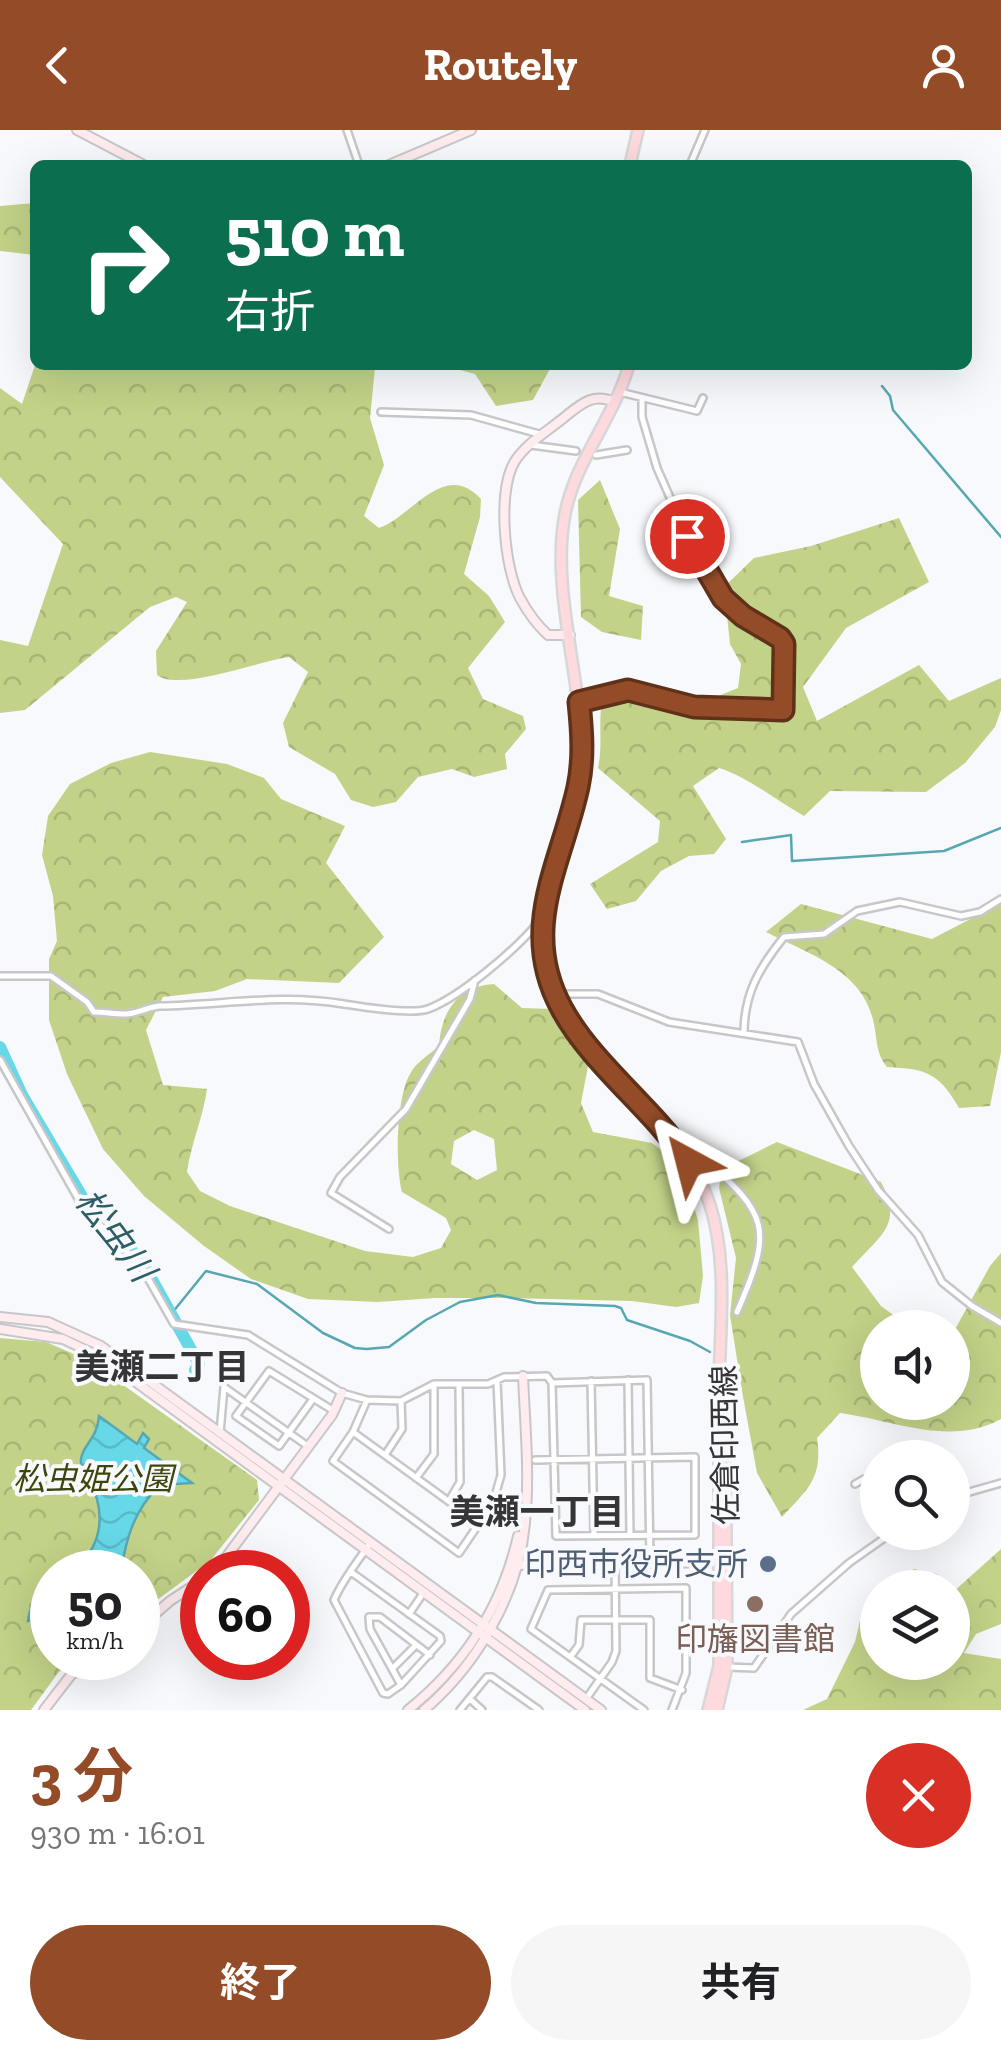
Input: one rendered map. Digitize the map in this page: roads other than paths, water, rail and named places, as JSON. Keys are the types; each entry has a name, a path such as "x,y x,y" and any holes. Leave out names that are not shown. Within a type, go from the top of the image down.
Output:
{"main road":[{"path":"631,160 638,130"},
{"name":"佐倉印西線","path":"626,370 573,485 564,518 562,567 582,757 542,924 546,968 555,995 577,1032 671,1136 689,1162 715,1224 720,1299 723,1562 723,1667 717,1710"},
{"name":"佐倉印西線","path":"708,1710 723,1667"}],"street":[{"path":"76,130 134,160"},
{"path":"347,130 357,160"},
{"path":"401,160 471,130"},
{"path":"692,160 704,130"},
{"path":"579,702 628,690 694,707 783,710 784,644 743,616 718,592 687,536 657,468 642,417 642,398"},
{"path":"570,635 554,636 543,631 519,596 510,562 504,494 516,460 588,399 642,398 696,411 703,398"},
{"path":"381,412 471,415 542,435"},
{"path":"531,445 576,451"},
{"path":"596,455 626,450"},
{"path":"744,1033 744,1006 762,968 784,937 824,934 850,914 885,905 906,902 971,915 1001,899"},
{"path":"0,976 51,976 94,1012 121,1014 157,1005 284,998 370,1010 417,1010 452,996 536,924 542,924"},
{"path":"389,1229 331,1193 340,1177 406,1109 470,999 475,977"},
{"path":"555,995 598,994 669,1022 798,1042 814,1084 834,1120 878,1190 918,1235 942,1282 1001,1323"},
{"path":"0,1060 84,1208 141,1266 174,1324 248,1336 342,1393 367,1400 401,1401 434,1384 548,1376 552,1383 554,1460 556,1536 694,1536 695,1458 629,1458 554,1460 535,1460"},
{"path":"689,1162 701,1157 741,1193 758,1219 760,1250 738,1312"},
{"path":"0,1317 48,1322 100,1346 283,1484"},
{"path":"0,1330 64,1338 96,1354 484,1630 568,1701 585,1710"},
{"path":"313,1398 279,1446 236,1416 269,1371 313,1398 334,1412"},
{"path":"424,1710 460,1674 518,1566 526,1521 524,1376"},
{"path":"628,1380 630,1535"},
{"path":"552,1383 647,1380 650,1562"},
{"path":"367,1400 353,1432 332,1461 459,1553 493,1503 501,1476 497,1381"},
{"path":"591,1382 594,1535"},
{"path":"416,1478 434,1454 434,1384"},
{"path":"449,1501 460,1482 459,1384"},
{"path":"220,1433 224,1387 309,1447"},
{"path":"232,1550 334,1412 342,1393"},
{"path":"385,1455 402,1429 401,1401"},
{"path":"353,1432 480,1524"},
{"path":"855,1484 860,1481"},
{"path":"970,1493 1001,1484"},
{"path":"408,1710 451,1673 484,1630 508,1574 525,1507"},
{"path":"351,1572 440,1636 441,1641 430,1655 388,1694 383,1694 334,1600 351,1572 368,1546"},
{"path":"368,1546 424,1592 601,1710"},
{"path":"723,1667 754,1668 791,1614 868,1550"},
{"path":"518,1566 723,1562"},
{"path":"586,1699 616,1651 616,1563"},
{"path":"644,1710 531,1629 548,1590 686,1588 688,1655 682,1690 672,1710"},
{"path":"409,1614 424,1592"},
{"path":"160,1609 180,1594"},
{"path":"400,1686 370,1629 370,1617 380,1617 430,1655"},
{"path":"570,1657 579,1645 581,1620 650,1620 650,1678 682,1690"},
{"path":"392,1668 416,1645"},
{"path":"460,1710 492,1677 538,1710"},
{"path":"44,1710 66,1680"},
{"path":"470,1699 482,1710"}],"water":[{"path":"99,1416 137,1444 143,1433 149,1439 144,1448 192,1483 160,1485 144,1504 126,1550 91,1550 98,1531 99,1506 81,1463"}],"waterway":[{"path":"882,386 890,396 893,410 1001,537"},
{"path":"742,842 791,835 792,861 944,851 1001,828"},
{"name":"松虫川","path":"0,1047 22,1095 87,1205 141,1260 199,1364 195,1370"},
{"path":"172,1313 206,1271 257,1284 323,1333 355,1348 389,1347 460,1302 498,1295 536,1303 615,1306 621,1308 627,1320 690,1341 710,1352"}],"place":[{"name":"印西市役所支所","path":"768,1564"},
{"name":"印旛図書館","path":"755,1604"}],"district":[{"name":"美瀬二丁目","path":"162,1367"},
{"name":"美瀬一丁目","path":"537,1512"}],"park label":[{"name":"松虫姫公園","path":"93,1479"}]}
